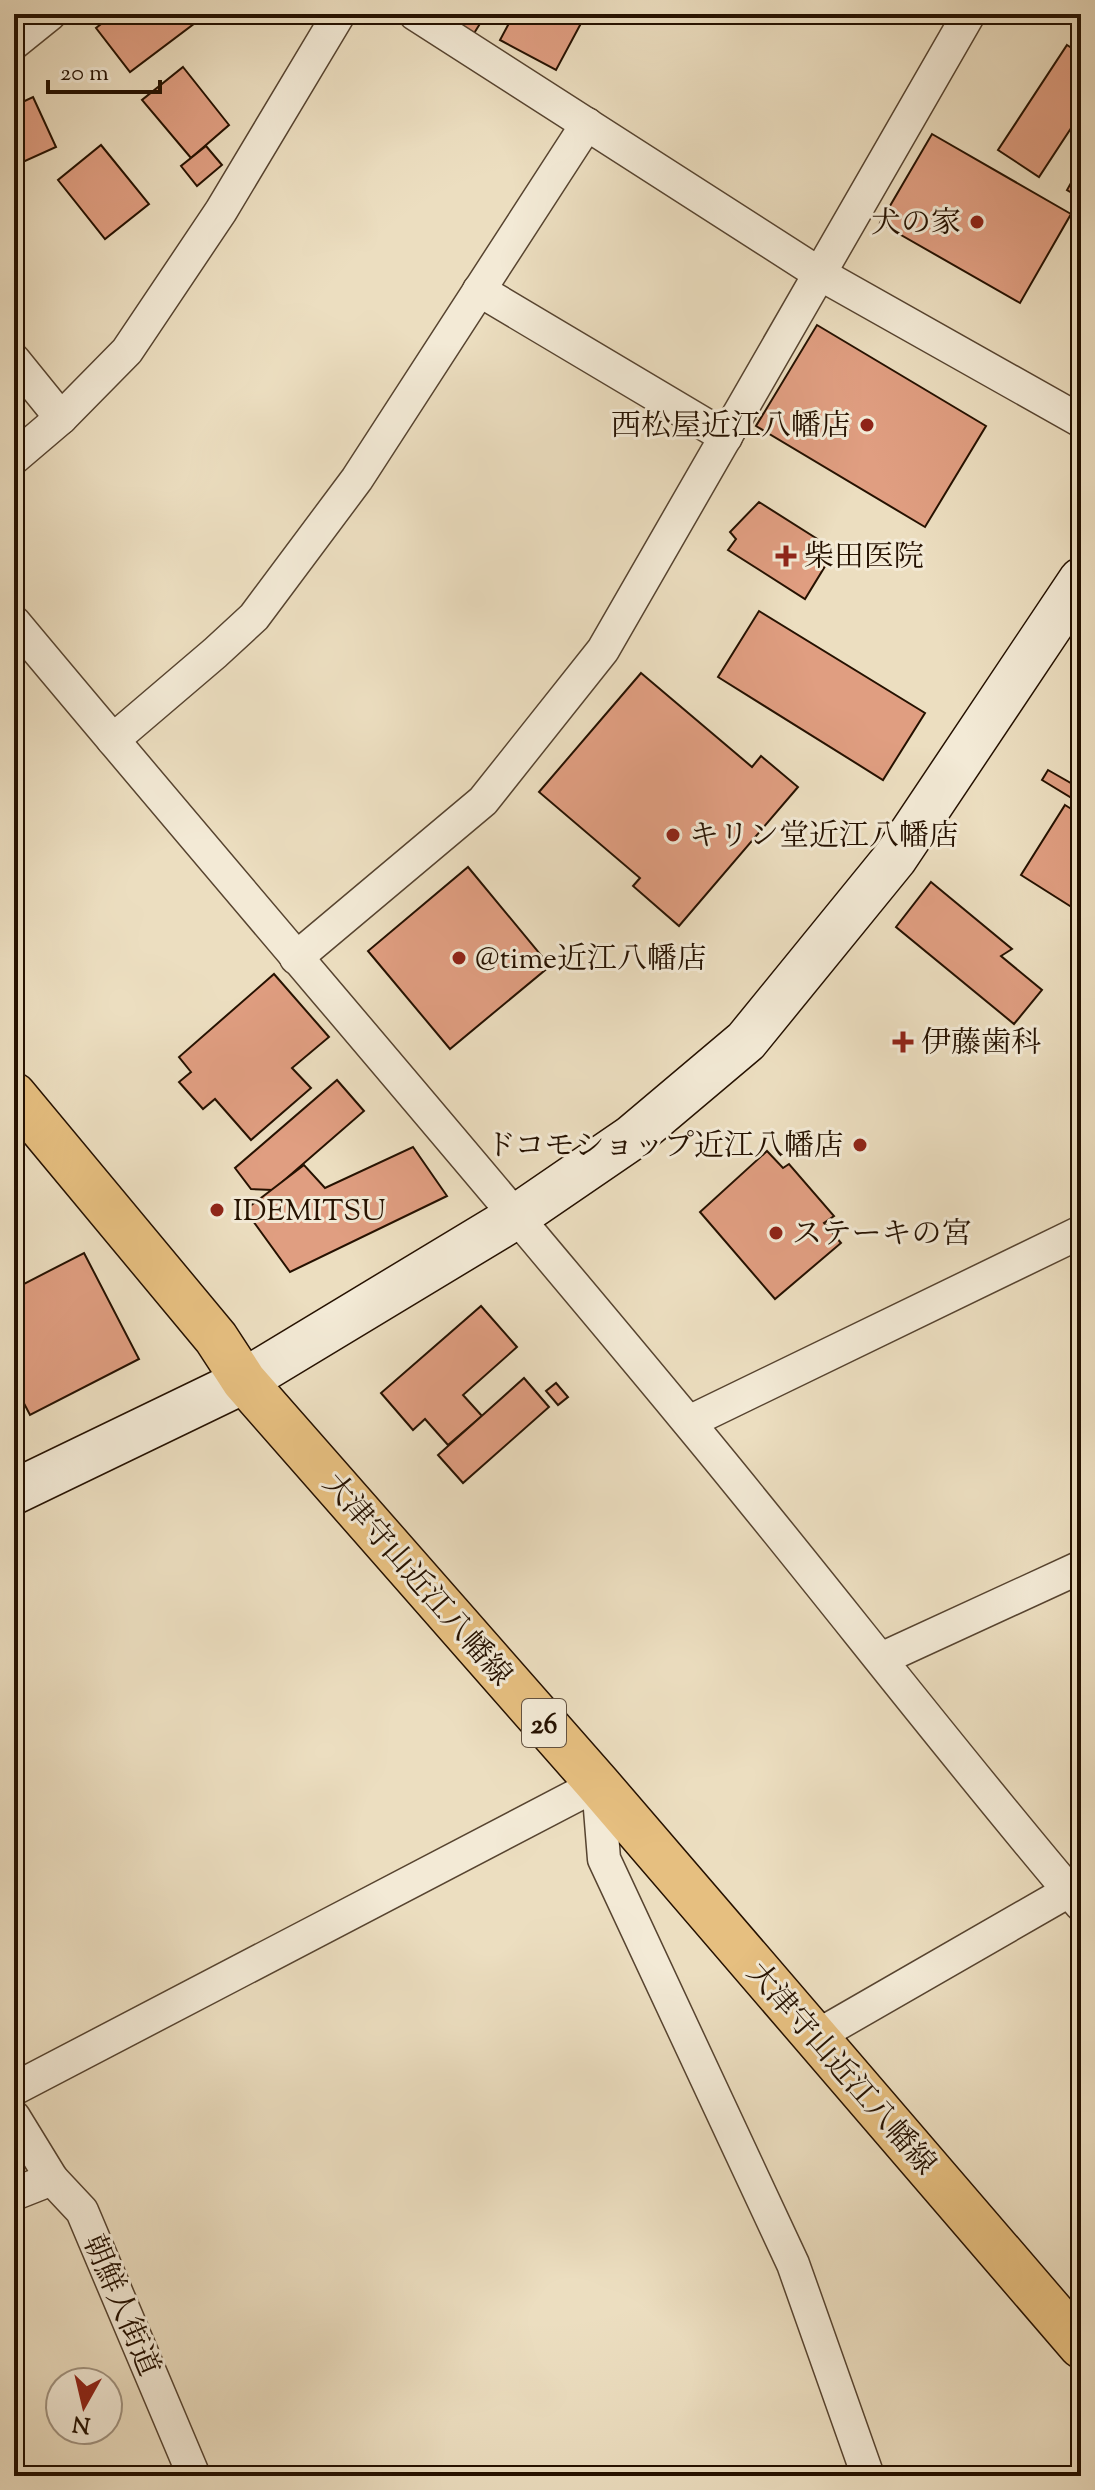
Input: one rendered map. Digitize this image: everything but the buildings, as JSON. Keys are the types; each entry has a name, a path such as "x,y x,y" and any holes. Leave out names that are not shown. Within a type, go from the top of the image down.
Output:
{"main road":[{"name":"大津守山近江八幡線","path":"14,1095 216,1338 244,1381 598,1784 1081,2346"}],"street":[{"path":"14,43 50,14"},
{"path":"14,458 61,418 127,351 221,211 339,14"},
{"path":"415,14 820,274 1081,421"},
{"path":"296,958 483,801 603,650 969,14"},
{"path":"113,740 254,617 357,479 587,124"},
{"path":"479,290 726,437"},
{"path":"14,360 61,418"},
{"path":"14,1492 244,1381 517,1216 631,1138 746,1041 895,858 1081,580"},
{"path":"14,622 517,1216 1077,1893 815,2037"},
{"path":"689,1422 1081,1232"},
{"path":"881,1659 1081,1567"},
{"path":"14,2089 598,1784 604,1859 793,2264 868,2476"},
{"name":"朝鮮人街道","path":"14,2117 52,2179 82,2211 194,2476"},
{"path":"14,2194 52,2179"}],"place":[{"name":"犬の家","path":"977,222"},
{"name":"西松屋近江八幡店","path":"867,425"},
{"name":"柴田医院","path":"786,556"},
{"name":"キリン堂近江八幡店","path":"673,835"},
{"name":"@time近江八幡店","path":"459,958"},
{"name":"伊藤歯科","path":"903,1042"},
{"name":"ドコモショップ近江八幡店","path":"860,1145"},
{"name":"IDEMITSU","path":"217,1210"},
{"name":"ステーキの宮","path":"776,1233"}]}
